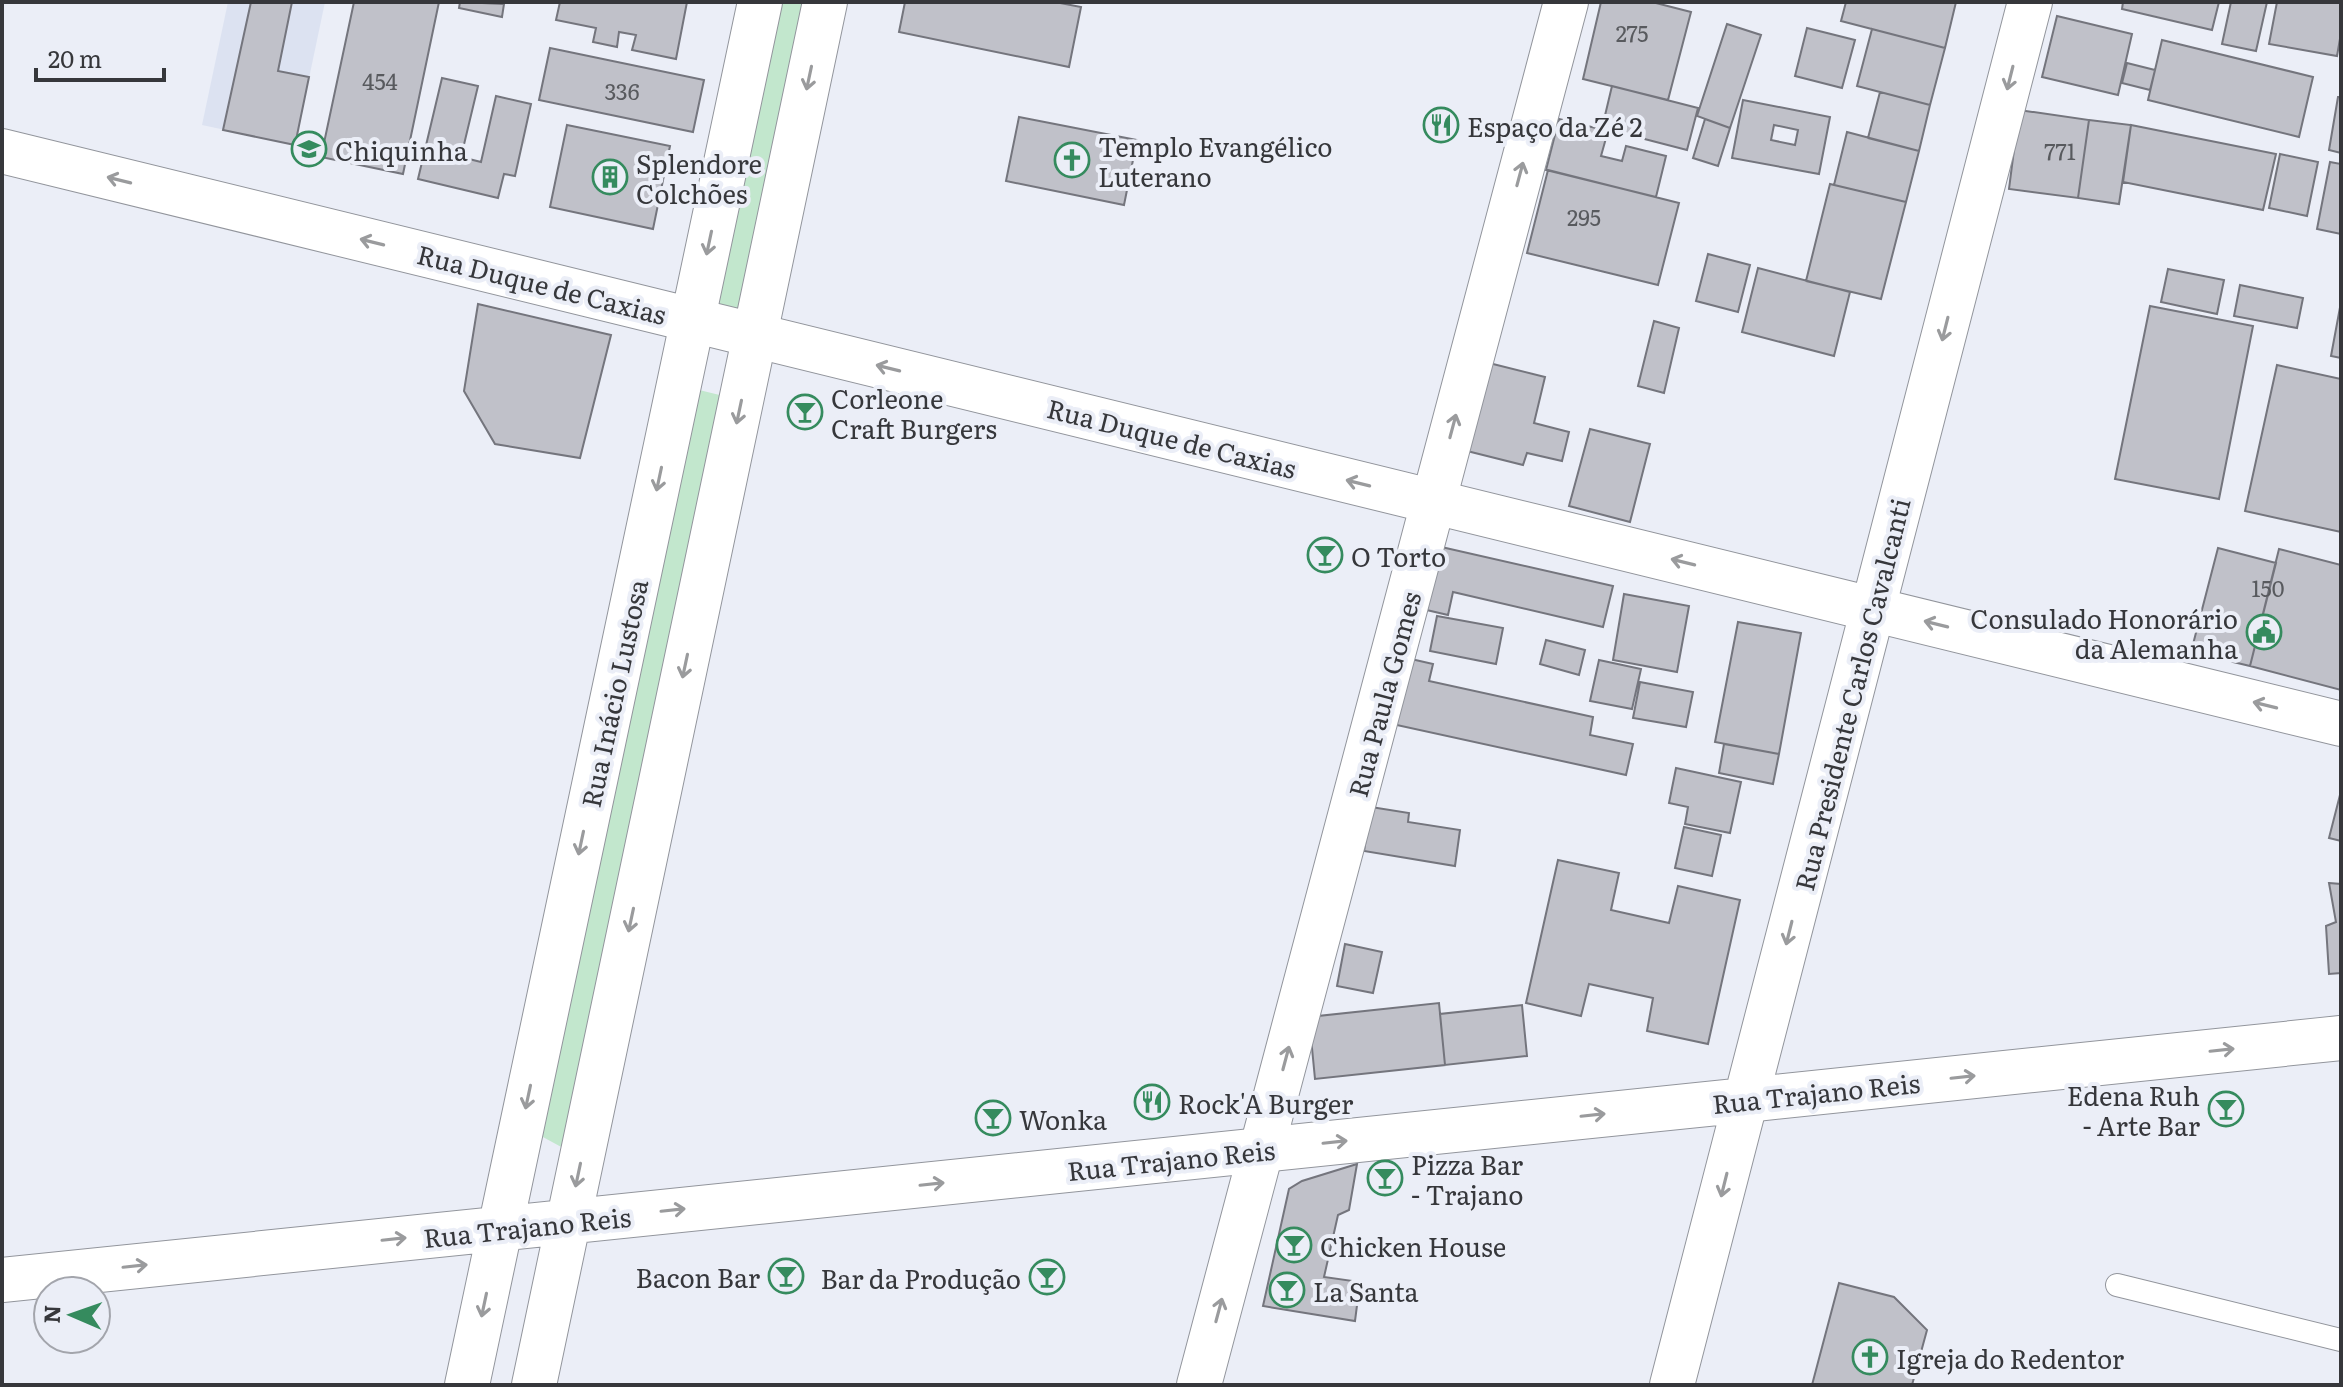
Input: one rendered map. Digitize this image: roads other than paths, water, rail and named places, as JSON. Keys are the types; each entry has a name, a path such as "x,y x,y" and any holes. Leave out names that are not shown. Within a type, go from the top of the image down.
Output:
{"main road":[{"name":"Rua Inácio Lustosa","path":"467,1385 760,2"},
{"path":"534,1385 825,2"},
{"name":"Rua Paula Gomes","path":"1199,1385 1566,2"},
{"name":"Rua Presidente Carlos Cavalcanti","path":"1672,1385 2030,2"},
{"name":"Rua Duque de Caxias","path":"2,151 2341,724"},
{"name":"Rua Trajano Reis","path":"2,1280 2341,1038"}],"lane":[{"path":"2117,1285 2341,1340"}],"place":[{"name":"Espaço da Zé 2","path":"1441,125"},
{"name":"Chiquinha","path":"309,149"},
{"name":"Templo Evangélico Luterano","path":"1072,160"},
{"name":"Splendore Colchões","path":"610,177"},
{"name":"Corleone Craft Burgers","path":"805,412"},
{"name":"O Torto","path":"1325,555"},
{"name":"Consulado Honorário da Alemanha","path":"2264,632"},
{"name":"Rock'A Burger","path":"1152,1102"},
{"name":"Edena Ruh - Arte Bar","path":"2226,1109"},
{"name":"Wonka","path":"993,1118"},
{"name":"Pizza Bar - Trajano","path":"1385,1178"},
{"name":"Chicken House","path":"1294,1245"},
{"name":"Bacon Bar","path":"786,1276"},
{"name":"Bar da Produção","path":"1047,1277"},
{"name":"La Santa","path":"1287,1290"},
{"name":"Igreja do Redentor","path":"1870,1357"}]}
